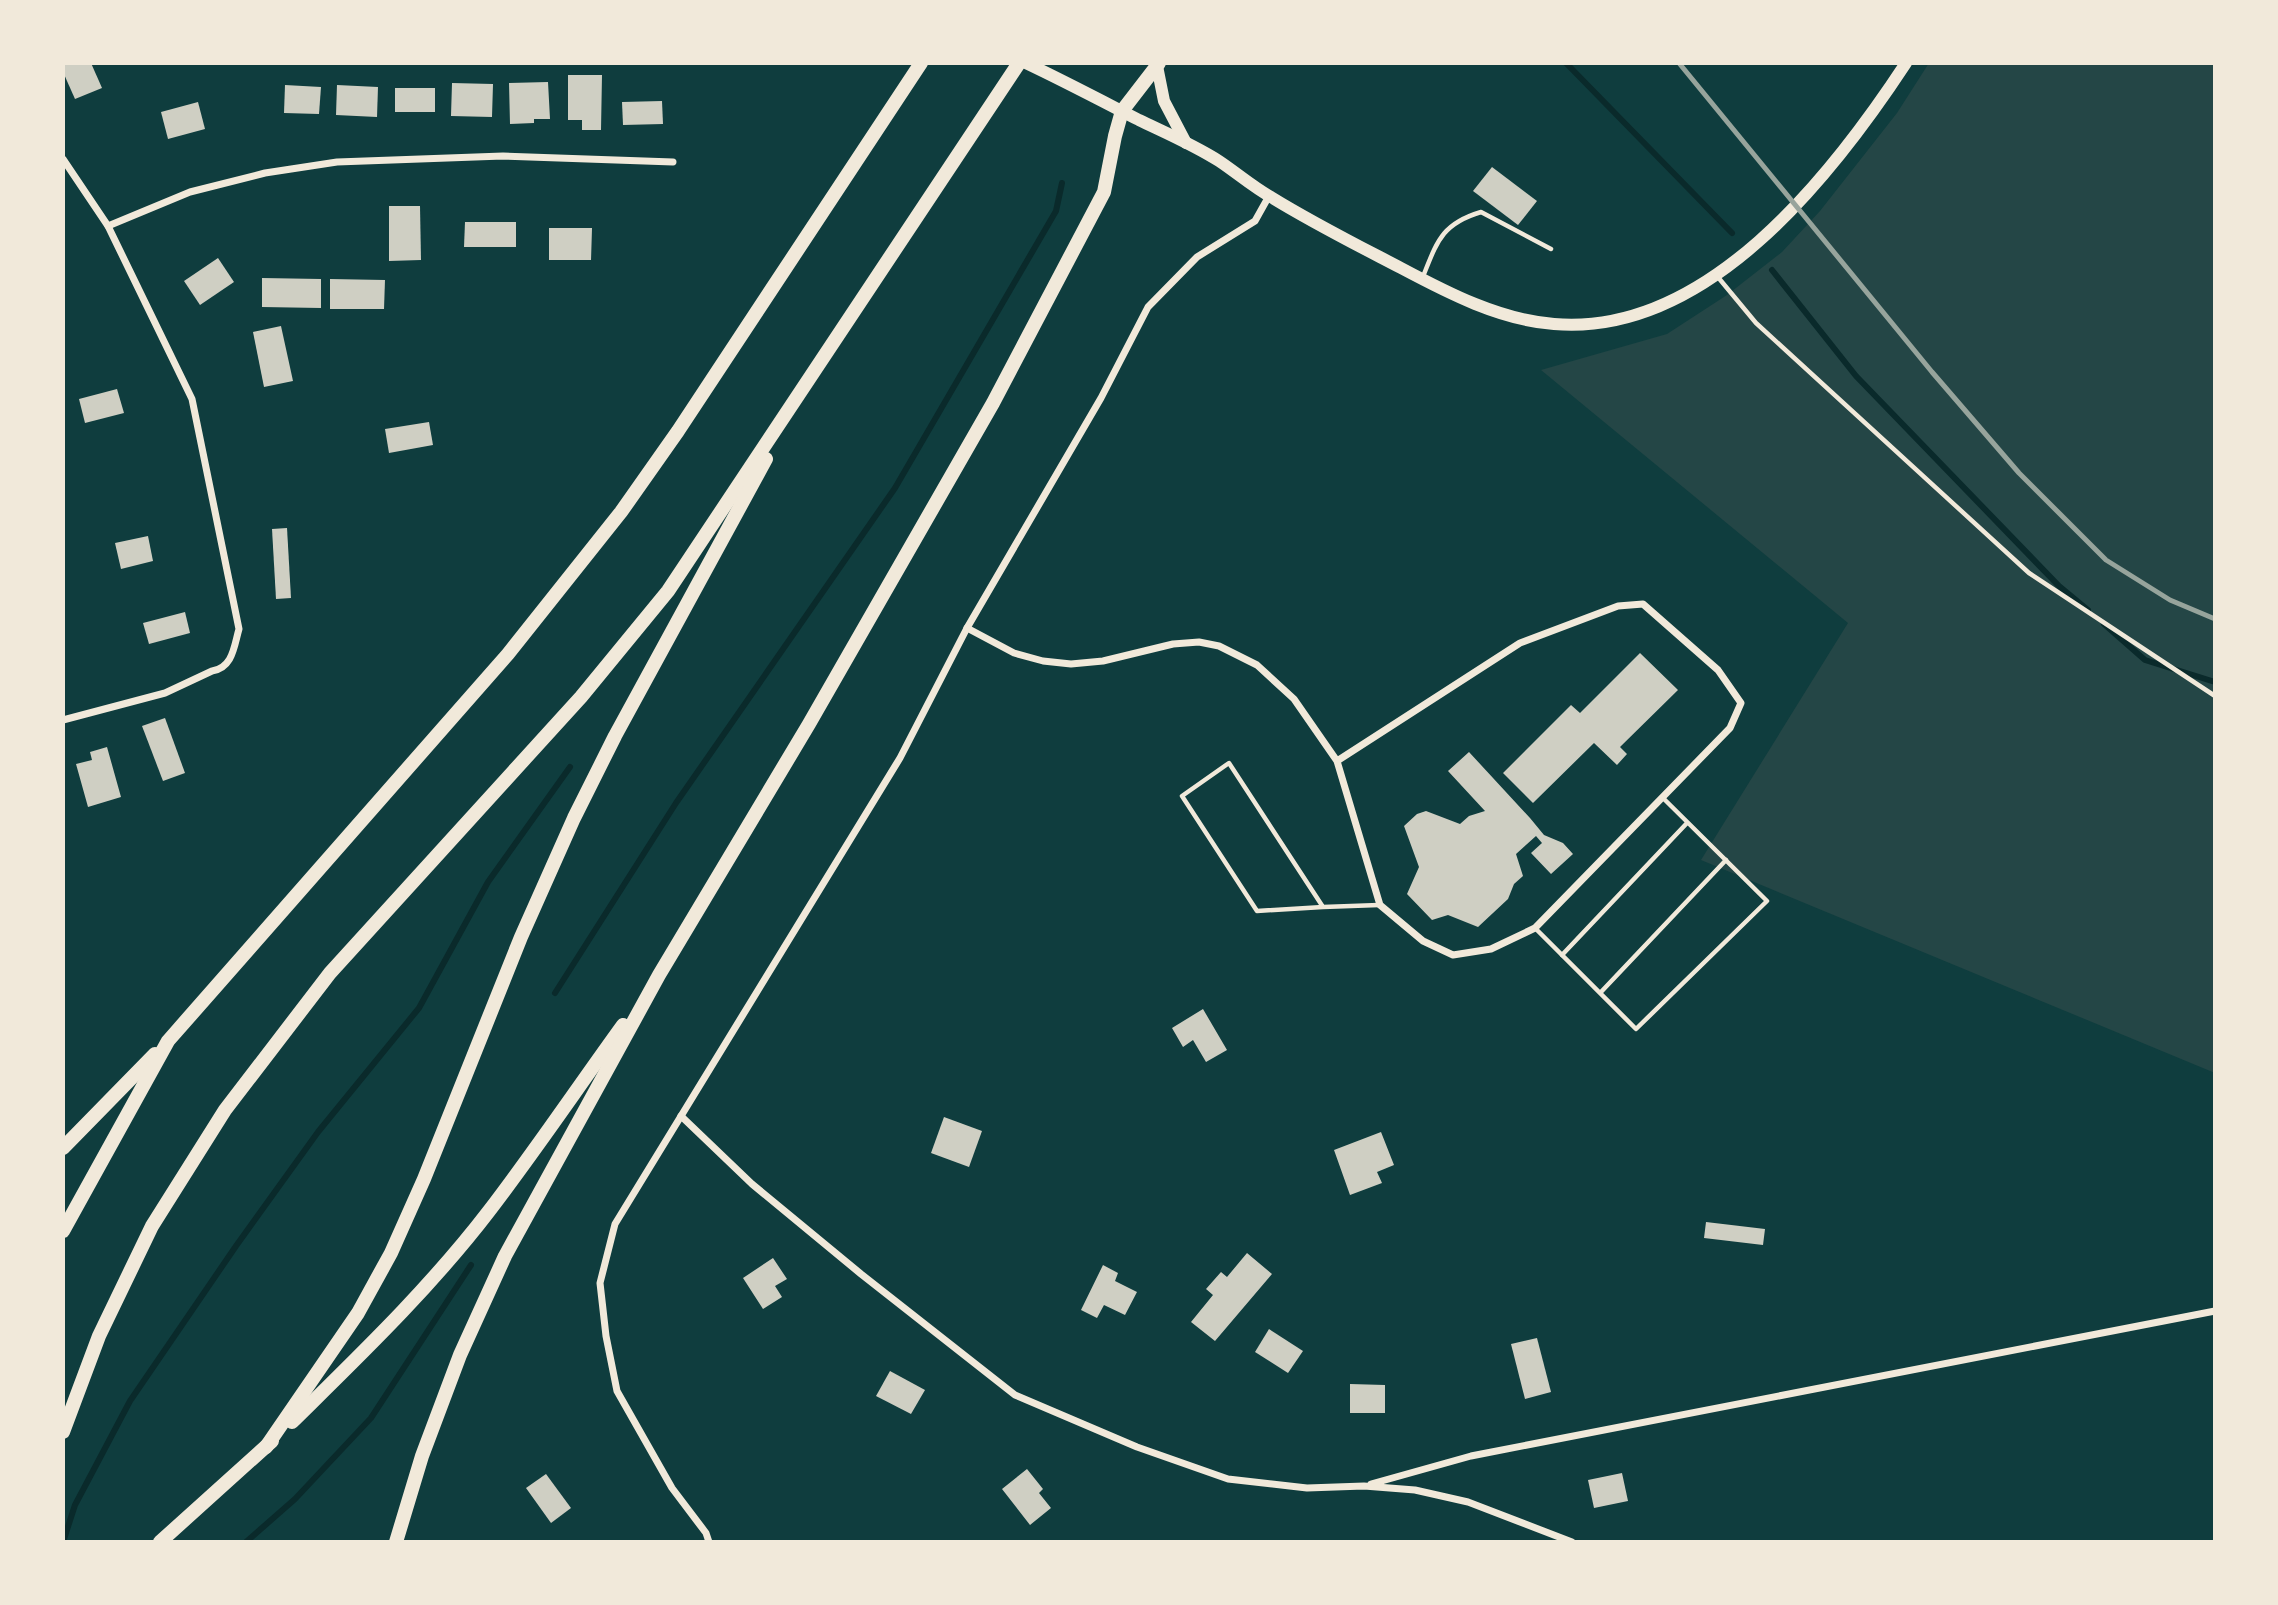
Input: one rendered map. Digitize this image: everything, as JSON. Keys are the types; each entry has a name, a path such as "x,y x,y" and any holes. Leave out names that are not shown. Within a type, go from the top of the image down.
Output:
{"highway":[{"path":"63,1149 168,1041 552,601 686,420 921,63"},
{"path":"63,1432 99,1336 152,1226 225,1110 330,972 580,697 668,591 1019,63"},
{"path":"396,1542 422,1456 460,1355 500,1268 659,975 809,724 980,426 1104,192 1122,111 1158,64"},
{"path":"266,1447 358,1313 391,1253 424,1179 521,937 574,818 615,736 803,390"},
{"path":"160,1542 266,1447 377,1338 434,1277 481,1221 659,975"},
{"path":"63,1231 168,1041"}],"main road":[{"path":"1026,63 1218,160 1269,197 1422,279 1500,312 1535,321 1571,325 1601,323 1640,314 1679,299 1717,275 1775,225 1813,184 1857,133 1906,63"},
{"path":"1158,64 1164,101 1186,143"}],"street":[{"path":"108,226 190,192 265,173 337,162 503,156 673,162"},
{"path":"63,159 108,226 192,399 239,629 232,657 219,670 165,693 63,720"},
{"path":"709,1542 706,1533 672,1488 617,1391 606,1336 600,1283 615,1224 900,758 967,628 1101,398 1148,307 1197,257 1255,220 1269,197"},
{"path":"967,628 1014,653 1043,661 1071,664 1103,662 1173,644 1199,642 1219,646 1257,665 1294,699 1337,761 1380,905 1423,942 1453,955 1491,949 1535,928 1730,728 1741,703 1718,670 1643,604 1618,606 1520,643 1337,761"},
{"path":"681,1116 752,1184 1015,1395 1137,1447 1228,1479 1307,1488 1364,1486 1415,1490 1468,1502 1572,1542"},
{"path":"1364,1486 1471,1457 2215,1311"}],"lane":[{"path":"1422,279 1438,238 1462,217 1481,212 1550,249"},
{"path":"1717,275 1756,323 2029,573 2215,696"},
{"path":"1323,907 1229,763 1182,796 1257,911 1380,905"},
{"path":"1535,928 1636,1029 1767,901 1662,798"},
{"path":"1562,955 1687,822"},
{"path":"1601,992 1726,860"}],"shaded area":[{"path":"1929,63 2215,63 2215,1073 1701,860 1848,623 1541,370 1667,334 1727,295 1782,252 1820,211 1897,113"}],"building":[{"path":"91,63 102,88 75,99 63,72 63,64"},
{"path":"568,75 602,75 601,130 582,130 582,120 568,120"},
{"path":"548,82 550,119 510,124 509,83"},
{"path":"452,83 493,84 492,117 451,116"},
{"path":"285,85 321,87 319,114 284,113"},
{"path":"337,85 378,87 377,117 336,115"},
{"path":"395,88 435,88 435,112 395,112"},
{"path":"662,101 663,124 623,125 622,102"},
{"path":"198,102 205,129 168,139 161,112"},
{"path":"1492,167 1537,201 1518,225 1473,191"},
{"path":"389,206 420,206 421,260 389,261"},
{"path":"465,222 516,222 516,247 464,247"},
{"path":"549,228 592,228 591,260 549,260"},
{"path":"218,258 234,282 200,305 184,281"},
{"path":"262,278 321,279 321,308 262,307"},
{"path":"330,279 385,280 384,309 330,309"},
{"path":"281,326 293,381 264,387 253,332"},
{"path":"117,389 124,413 85,423 79,399"},
{"path":"429,422 433,445 389,453 385,429"},
{"path":"287,528 291,598 276,599 272,529"},
{"path":"148,536 153,561 121,569 115,543"},
{"path":"185,612 190,633 149,644 143,623"},
{"path":"1640,653 1678,690 1620,747 1627,754 1617,765 1594,743 1533,803 1503,773 1571,705 1580,713"},
{"path":"165,718 185,773 163,781 142,726"},
{"path":"107,747 121,797 88,807 76,764 92,760 90,752"},
{"path":"1469,752 1544,835 1563,843 1573,854 1551,874 1531,853 1542,843 1536,836 1516,854 1523,876 1514,884 1508,899 1478,927 1448,915 1432,920 1407,894 1419,867 1404,826 1417,814 1426,811 1460,824 1469,816 1485,811 1448,771"},
{"path":"1203,1009 1227,1050 1206,1062 1193,1040 1183,1047 1172,1028"},
{"path":"944,1117 982,1131 969,1167 931,1153"},
{"path":"1381,1132 1394,1165 1377,1172 1382,1183 1350,1195 1334,1150"},
{"path":"1706,1222 1765,1229 1763,1245 1704,1238"},
{"path":"1247,1253 1272,1274 1215,1341 1191,1322 1213,1295 1206,1289 1221,1272 1227,1277"},
{"path":"773,1258 787,1279 775,1286 782,1297 763,1309 743,1278"},
{"path":"1103,1265 1118,1273 1115,1281 1137,1292 1125,1315 1104,1305 1097,1318 1081,1310"},
{"path":"1269,1329 1303,1351 1288,1373 1255,1352"},
{"path":"1537,1338 1551,1392 1525,1399 1511,1344"},
{"path":"890,1371 925,1390 911,1414 876,1396"},
{"path":"1350,1384 1385,1385 1385,1413 1350,1413"},
{"path":"1027,1469 1043,1489 1039,1493 1051,1508 1030,1525 1002,1489"},
{"path":"1622,1473 1628,1501 1594,1508 1588,1480"},
{"path":"546,1474 571,1508 551,1523 526,1488"}],"waterway":[{"path":"1566,63 1732,233"},
{"path":"555,993 676,803 895,488 1056,211 1062,183"},
{"path":"1772,270 1856,376 2059,586 2088,610"},
{"path":"2104,624 2145,660 2215,682"},
{"path":"63,1542 75,1505 130,1401 318,1132 419,1008 488,882 570,767"},
{"path":"246,1542 295,1499 371,1418 471,1265"}],"railway":[{"path":"1679,63 1932,372 2019,473 2106,560 2170,600 2215,619"}]}
